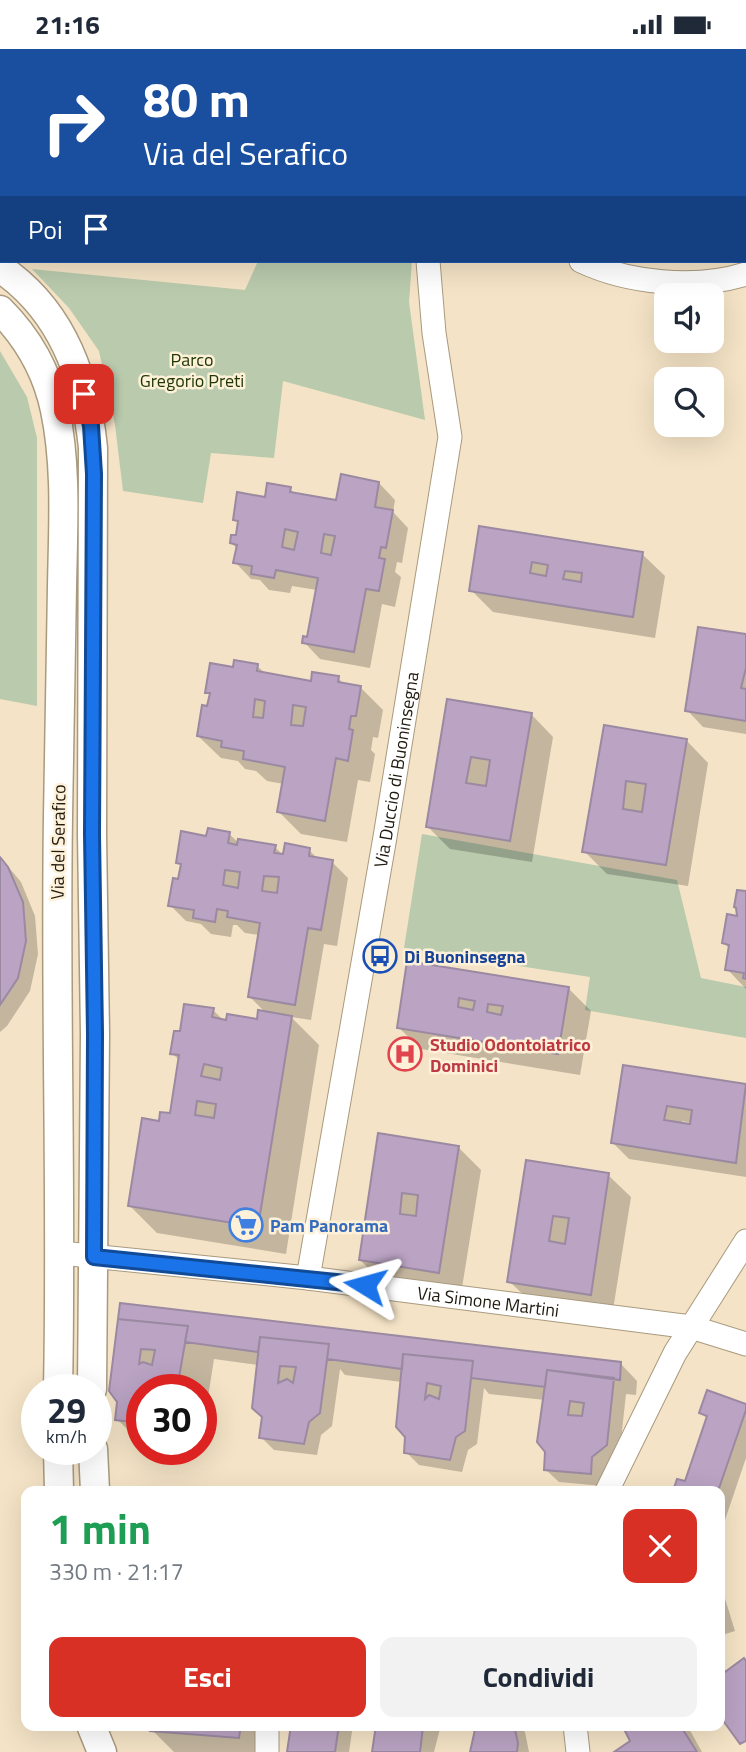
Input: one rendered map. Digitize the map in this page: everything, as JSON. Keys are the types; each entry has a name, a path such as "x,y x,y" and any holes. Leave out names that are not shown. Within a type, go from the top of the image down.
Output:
{"street":[{"name":"Via Duccio di Buoninsegna","path":"308,1278 385,837 450,437 434,333 428,263"},
{"path":"587,263 625,275 670,281 719,281 746,274"},
{"name":"Via del Serafico","path":"0,268 31,293 62,335 84,394 93,448 92,834 95,1034 92,1374"},
{"name":"Via del Serafico","path":"0,310 31,347 42,370 55,409 61,460 63,515 58,847 61,1253 58,1374"},
{"path":"609,1486 674,1353 746,1241"},
{"name":"Via Simone Martini","path":"61,1253 308,1278 691,1327 746,1344"},
{"path":"58,1465 59,1486"},
{"path":"93,1465 94,1486"},
{"path":"94,1731 103,1752"},
{"path":"103,1752 110,1731"},
{"path":"267,1731 267,1752"},
{"path":"576,1731 578,1752"}],"green space":[{"name":"Parco Gregorio Preti","path":"257,263 412,263 409,302 425,420 283,381 274,458 211,453 203,503 123,491 115,425 99,351 69,308 32,269 245,290"},
{"path":"0,351 27,397 37,438 37,706 0,699"},
{"path":"422,834 677,880 701,978 746,987 746,1038 585,1010 590,977 404,948"}],"building":[{"path":"341,474 379,482 375,507 393,510 386,548 381,547 379,558 385,559 379,591 366,589 354,652 302,643 303,636 307,637 318,578 276,570 274,578 251,574 252,566 233,563 237,545 230,543 231,535 236,535 238,521 233,520 237,492 265,497 267,483 291,487 290,492 336,500","holes":["285,529 298,532 294,550 282,547","324,534 335,536 331,555 321,553"]},
{"path":"479,526 643,552 633,617 469,591","holes":["532,562 548,565 546,576 530,573","565,571 582,573 581,582 563,579"]},
{"path":"698,627 746,634 746,668 741,688 746,689 746,721 685,711"},
{"path":"234,660 258,664 257,671 311,681 312,672 339,676 338,682 361,686 356,716 351,716 349,729 353,730 348,761 336,758 325,821 277,812 285,767 243,759 244,751 221,747 222,741 197,736 202,705 207,706 210,693 205,693 210,663 233,667","holes":["255,699 265,701 263,718 253,717","293,705 306,707 303,726 291,725"]},
{"path":"447,699 532,713 510,841 426,827","holes":["471,757 490,760 486,786 466,783"]},
{"path":"604,725 687,739 666,865 582,852","holes":["626,781 646,784 642,812 623,809"]},
{"path":"208,828 230,832 228,843 237,845 238,839 276,845 274,853 283,854 285,843 310,848 309,856 333,860 321,930 308,928 295,1005 248,997 260,923 227,917 228,911 217,909 215,922 193,918 194,910 168,906 173,878 178,879 181,864 176,863 181,831 206,836","holes":["225,870 240,872 238,888 223,885","264,876 279,877 277,893 262,891"]},
{"path":"0,857 8,867 23,902 26,941 18,978 0,1005"},
{"path":"737,890 746,891 746,979 743,978 744,973 725,970 729,945 722,943 727,914 737,916 734,907"},
{"path":"407,961 569,987 558,1054 397,1028","holes":["459,998 475,1001 473,1010 458,1007","488,1004 503,1006 501,1015 487,1012"]},
{"path":"184,1004 214,1008 212,1017 226,1020 227,1014 257,1019 258,1010 292,1016 258,1227 128,1206 142,1118 159,1121 160,1112 170,1113 179,1055 170,1054 174,1031 180,1031","holes":["204,1064 222,1068 220,1080 201,1076","197,1101 216,1104 214,1118 195,1115"]},
{"path":"623,1065 746,1084 736,1163 611,1143","holes":["667,1106 692,1110 690,1124 664,1120"]},
{"path":"378,1133 459,1146 439,1273 359,1260","holes":["402,1193 418,1195 416,1216 400,1214"]},
{"path":"526,1160 609,1173 591,1295 507,1282","holes":["553,1216 569,1218 565,1244 549,1241"]},
{"path":"120,1303 621,1362 620,1380 547,1370 545,1387 471,1378 473,1361 403,1354 402,1369 327,1359 329,1344 260,1337 258,1352 185,1342 188,1326 118,1319"},
{"path":"118,1319 188,1326 180,1374 126,1374 126,1421 115,1420 117,1402 112,1395 111,1374","holes":["141,1349 155,1350 152,1365 143,1362 139,1364"]},
{"path":"260,1337 329,1344 320,1413 309,1422 304,1444 259,1438 262,1417 252,1408","holes":["280,1366 296,1367 293,1383 287,1379 278,1383"]},
{"path":"403,1354 473,1361 465,1431 456,1437 450,1460 404,1453 405,1437 396,1427","holes":["427,1383 441,1386 439,1399 429,1395 425,1399"]},
{"path":"547,1370 614,1378 607,1445 592,1457 591,1474 544,1470 545,1452 537,1442","holes":["570,1401 584,1403 582,1416 568,1415"]},
{"path":"707,1390 746,1404 720,1486 675,1486 677,1479 685,1481 707,1416 699,1413"},
{"path":"744,1658 746,1661 746,1741 740,1744 725,1723 725,1672"},
{"path":"150,1731 240,1731 239,1738"},
{"path":"290,1731 338,1731 335,1752 287,1752"},
{"path":"375,1731 423,1731 420,1752 372,1752"},
{"path":"475,1731 515,1731 517,1752 470,1752"},
{"path":"625,1731 684,1731 697,1752 614,1752 630,1741"}],"place":[{"name":"Di Buoninsegna","path":"380,956"},
{"name":"Studio Odontoiatrico Dominici","path":"405,1054"},
{"name":"Pam Panorama","path":"246,1225"}],"route":[{"path":"84,394 91,426 94,474 94,1257 365,1285"}]}
